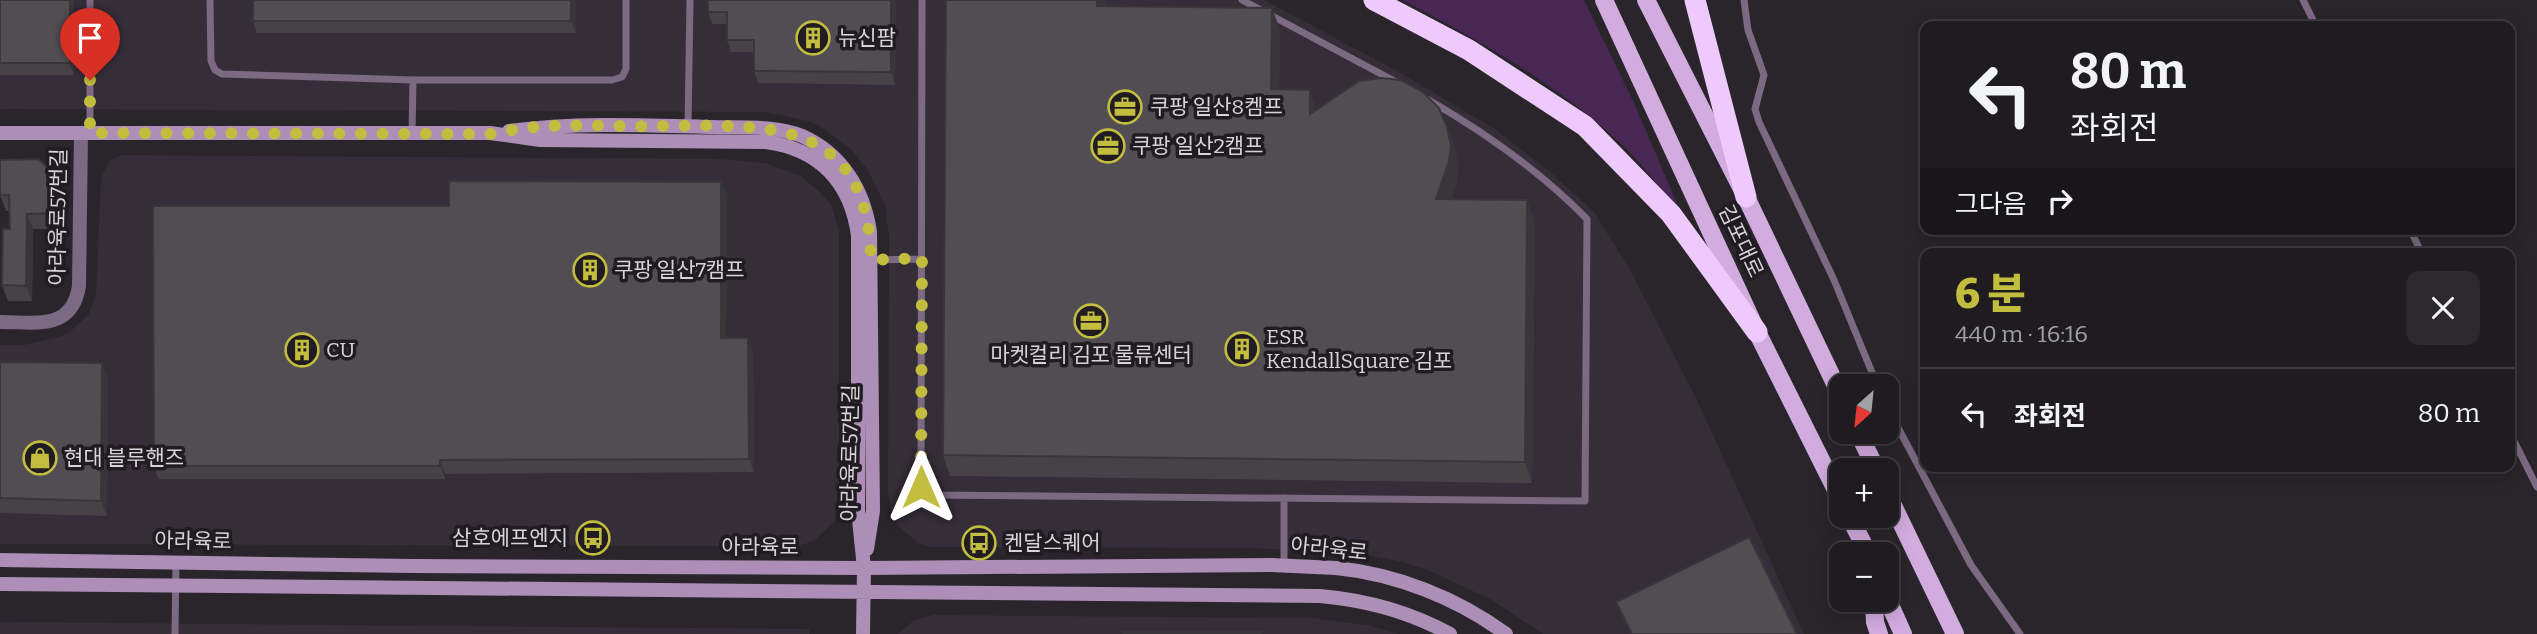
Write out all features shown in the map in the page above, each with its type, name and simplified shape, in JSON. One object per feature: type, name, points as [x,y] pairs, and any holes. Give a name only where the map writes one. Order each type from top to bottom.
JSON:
[{"type":"highway","points":[[1374,0],[1469,50],[1585,126],[1671,215],[1757,332]]},
{"type":"highway","points":[[1695,0],[1746,197]]},
{"type":"main road","name":"김포대로","points":[[1604,0],[1757,332],[1829,476]]},
{"type":"main road","name":"김포대로","points":[[1646,0],[1746,197],[1830,374]]},
{"type":"main road","points":[[1899,518],[1956,630]]},
{"type":"main road","points":[[1875,612],[1879,634]]},
{"type":"main road","points":[[1893,612],[1903,634]]},
{"type":"street","name":"아라육로57번길","points":[[490,134],[540,127],[688,126],[785,131],[827,151],[842,166],[862,196],[867,213],[871,260],[873,511],[864,568]]},
{"type":"street","name":"아라육로57번길","points":[[0,133],[412,133],[490,134],[540,139],[766,142],[785,145],[812,157],[838,181],[853,210],[858,236],[858,510],[864,568]]},
{"type":"street","name":"아라육로57번길","points":[[0,322],[51,321],[68,313],[74,306],[79,286],[85,133]]},
{"type":"street","name":"아라육로","points":[[0,561],[864,568],[1284,566],[1338,569],[1390,578],[1471,611],[1506,634]]},
{"type":"street","points":[[863,634],[864,568]]},
{"type":"street","name":"아라육로","points":[[0,584],[1320,596],[1361,601],[1398,611],[1450,634]]},
{"type":"lane","points":[[85,133],[90,0]]},
{"type":"lane","points":[[210,0],[211,61],[215,70],[222,74],[413,80],[612,80],[622,77],[626,69],[626,0]]},
{"type":"lane","points":[[688,126],[690,0]]},
{"type":"lane","points":[[922,0],[921,487],[925,494],[1584,501],[1587,219],[1539,174],[1507,149],[1419,94]]},
{"type":"lane","points":[[1242,0],[1408,88]]},
{"type":"lane","points":[[1744,0],[1748,30],[1764,75],[1755,109],[1759,122],[1835,280],[1873,374]]},
{"type":"lane","points":[[2303,0],[2314,21]]},
{"type":"lane","points":[[412,133],[413,80]]},
{"type":"lane","points":[[871,260],[922,258]]},
{"type":"lane","points":[[1899,430],[1920,470]]},
{"type":"lane","points":[[2515,443],[2537,487]]},
{"type":"lane","points":[[1921,472],[1970,565],[2020,634]]},
{"type":"lane","points":[[1284,498],[1284,566]]},
{"type":"lane","points":[[175,634],[176,562]]},
{"type":"shaded area","points":[[0,0],[1264,0],[1399,72],[1495,129],[1555,176],[1594,212],[1629,268],[1696,398],[1804,634],[1543,634],[1492,600],[1428,570],[1350,552],[1246,548],[930,547],[917,542],[899,527],[893,517],[888,492],[889,237],[885,205],[867,169],[850,148],[818,125],[766,112],[0,109]]},
{"type":"shaded area","points":[[1403,0],[1584,0],[1635,105],[1681,213],[1640,164],[1590,116],[1539,79],[1486,46]]},
{"type":"shaded area","points":[[122,155],[721,159],[765,163],[799,175],[831,204],[839,231],[839,494],[834,522],[816,539],[789,546],[0,544],[0,345],[24,345],[59,337],[71,331],[89,314],[96,293],[101,178],[109,161]]},
{"type":"shaded area","points":[[933,615],[1312,618],[1367,625],[1399,634],[898,634],[913,621]]},
{"type":"shaded area","points":[[0,622],[809,629],[809,634],[0,634]]},
{"type":"building","points":[[0,0],[70,0],[70,63],[0,63]]},
{"type":"building","points":[[253,0],[571,0],[571,21],[253,21]]},
{"type":"building","name":"뉴신팜","points":[[708,0],[891,0],[891,72],[754,71],[754,40],[727,40],[727,12],[708,12]]},
{"type":"building","name":"ESR KendallSquare 김포","points":[[946,0],[1097,0],[1097,6],[1272,8],[1271,89],[1310,90],[1310,114],[1359,81],[1381,78],[1401,80],[1423,92],[1439,108],[1451,146],[1449,161],[1436,199],[1527,200],[1525,462],[943,455]]},
{"type":"building","points":[[38,159],[52,171],[54,213],[27,214],[26,286],[2,285],[3,229],[10,229],[9,195],[0,195],[0,160]]},
{"type":"building","points":[[449,181],[721,182],[721,338],[748,338],[749,459],[440,460],[440,466],[154,466],[153,206],[449,206]]},
{"type":"building","points":[[0,362],[102,363],[101,501],[0,498]]},
{"type":"building","points":[[1749,537],[1797,634],[1632,634],[1616,602]]},
{"type":"building","points":[[1261,632],[1261,634],[1123,634]]},
{"type":"place","name":"뉴신팜","points":[[813,38]]},
{"type":"place","name":"쿠팡 일산8켐프","points":[[1125,107]]},
{"type":"place","name":"쿠팡 일산2캠프","points":[[1108,146]]},
{"type":"place","name":"쿠팡 일산7캠프","points":[[590,270]]},
{"type":"place","name":"마켓컬리 김포 물류센터","points":[[1091,321]]},
{"type":"place","name":"ESR KendallSquare 김포","points":[[1242,349]]},
{"type":"place","name":"CU","points":[[302,350]]},
{"type":"place","name":"현대 블루핸즈","points":[[40,458]]},
{"type":"place","name":"삼호에프엔지","points":[[593,538]]},
{"type":"place","name":"켄달스퀘어","points":[[979,543]]},
{"type":"route","points":[[90,80],[90,133],[490,134],[540,127],[688,126],[785,131],[813,142],[842,166],[862,196],[870,232],[871,260],[922,258],[921,487]]}]
